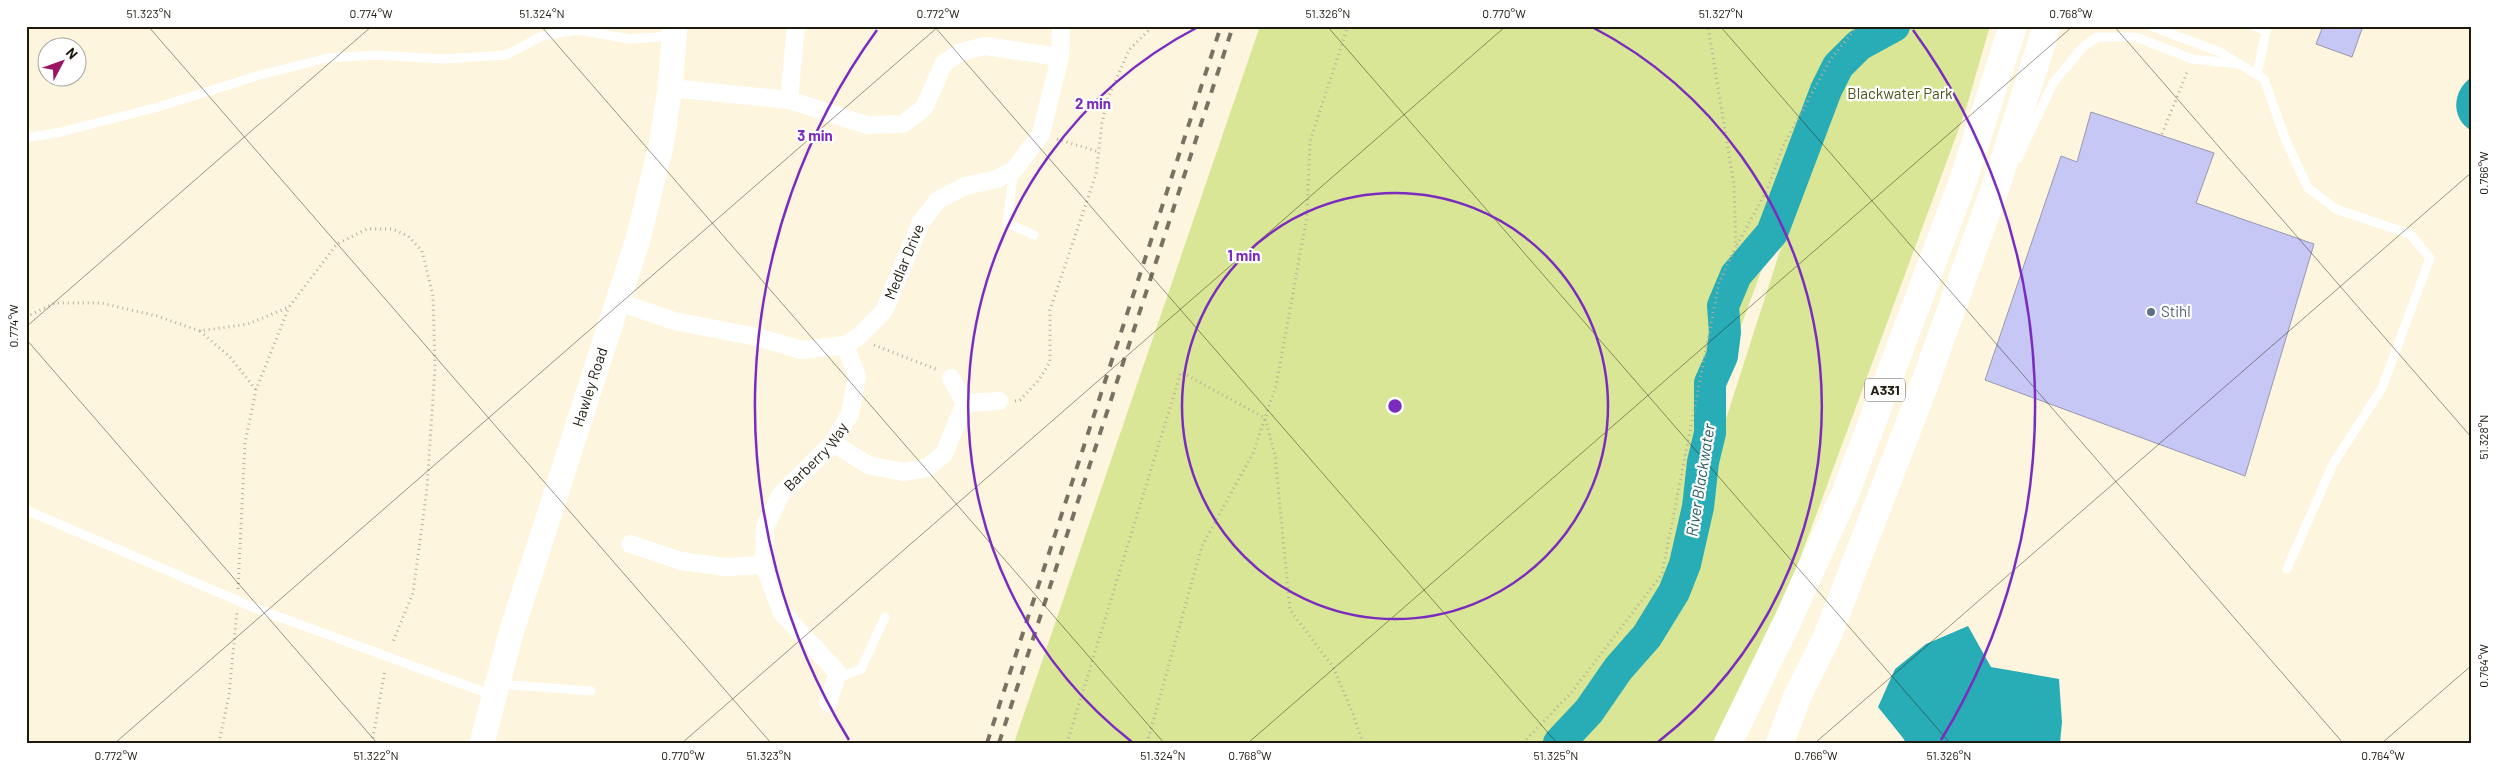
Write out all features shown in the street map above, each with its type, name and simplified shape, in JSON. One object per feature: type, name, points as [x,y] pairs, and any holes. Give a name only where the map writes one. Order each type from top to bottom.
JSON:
[{"type":"main road","name":"A331","points":[[1728,743],[1788,620],[1845,494],[1960,190],[2013,26]]},
{"type":"main road","name":"A331","points":[[1780,743],[1797,697],[1827,637],[1964,278],[2047,26]]},
{"type":"main road","name":"Hawley Road","points":[[482,743],[494,690],[619,302],[648,199],[661,146],[670,88],[675,31]]},
{"type":"street","points":[[790,100],[796,26]]},
{"type":"street","name":"Medlar Drive","points":[[851,341],[884,311],[921,222],[938,200],[965,186],[997,179],[1014,170],[1041,134],[1060,57],[1061,26]]},
{"type":"street","points":[[670,88],[790,100],[867,125],[903,124],[924,108],[944,63],[961,52],[985,46],[1060,57]]},
{"type":"street","points":[[619,302],[674,321],[757,337],[801,350],[851,341]]},
{"type":"street","name":"Barberry Way","points":[[838,673],[782,613],[764,565],[765,527],[781,494],[833,443],[850,414],[857,376],[851,341]]},
{"type":"street","points":[[951,378],[965,403]]},
{"type":"street","points":[[965,403],[999,401]]},
{"type":"street","points":[[833,443],[868,465],[903,472],[927,468],[944,454],[965,403]]},
{"type":"street","points":[[630,544],[681,560],[726,567],[764,565]]},
{"type":"street","points":[[828,703],[838,673]]},
{"type":"lane","points":[[2151,26],[2169,35],[2222,53],[2264,79],[2286,140],[2308,188],[2336,209],[2410,234],[2430,258],[2382,388],[2333,464],[2287,569]]},
{"type":"lane","points":[[2254,26],[2266,28],[2257,75]]},
{"type":"lane","points":[[26,138],[61,132],[150,109],[260,75],[327,58],[376,55],[444,58],[506,55],[542,36],[578,30],[630,38],[675,31]]},
{"type":"lane","points":[[1964,278],[2053,83],[2083,47],[2097,37],[2136,37],[2192,59],[2238,64]]},
{"type":"lane","points":[[1014,170],[1007,223],[1034,235]]},
{"type":"lane","points":[[26,510],[238,601],[388,656],[494,690],[591,691]]},
{"type":"lane","points":[[838,673],[844,676],[861,670],[885,616]]},
{"type":"path","points":[[999,401],[1005,405],[1020,400],[1038,381],[1050,362],[1050,310],[1096,174],[1102,123],[1108,98],[1129,50],[1153,26]]},
{"type":"path","points":[[1147,743],[1202,546],[1253,453],[1276,386],[1307,216],[1310,141],[1348,26]]},
{"type":"path","points":[[1708,26],[1734,186],[1736,246]]},
{"type":"path","points":[[1523,743],[1571,693],[1662,574],[1719,284],[1736,246],[1767,190],[1783,146],[1829,62],[1858,26]]},
{"type":"path","points":[[2162,134],[2192,59]]},
{"type":"path","points":[[1041,134],[1099,152]]},
{"type":"path","points":[[219,743],[229,695],[238,601],[245,443],[256,390],[289,307],[337,244],[367,229],[393,229],[408,236],[422,250],[433,296],[435,368],[427,488],[413,593],[388,656],[372,743]]},
{"type":"path","points":[[26,317],[55,303],[101,303],[156,316],[200,331],[230,357],[256,390]]},
{"type":"path","points":[[200,331],[248,324],[289,307]]},
{"type":"path","points":[[851,341],[930,366],[951,378]]},
{"type":"path","points":[[1067,743],[1181,372],[1265,418],[1275,455],[1290,610],[1332,667],[1353,714],[1362,743]]},
{"type":"green space","name":"Blackwater Park","points":[[1260,26],[1990,26],[1965,112],[1792,580],[1715,743],[1014,743]],"holes":[[[1842,58],[1717,447],[1704,426],[1831,82]]]},
{"type":"water","points":[[2472,77],[2472,131],[2460,119],[2456,104],[2460,89]]},
{"type":"water","points":[[1968,626],[1991,667],[2059,679],[2062,722],[2060,743],[1906,743],[1878,707],[1895,669],[1926,644]]},
{"type":"building","points":[[2323,26],[2363,26],[2352,57],[2316,44]]},
{"type":"building","name":"Stihl","points":[[2091,112],[2214,153],[2196,203],[2314,244],[2245,476],[1985,380],[2061,156],[2077,162]]},
{"type":"waterway","name":"River Blackwater","points":[[1559,743],[1589,711],[1618,669],[1647,636],[1674,592],[1685,564],[1698,507],[1703,462],[1710,433],[1710,383],[1722,356],[1725,332],[1723,306],[1736,275],[1772,233],[1826,90],[1838,66],[1859,45],[1894,26]]},
{"type":"railway","points":[[987,743],[1221,26]]},
{"type":"railway","points":[[999,743],[1233,26]]},
{"type":"place","name":"Stihl","points":[[2151,312]]}]
